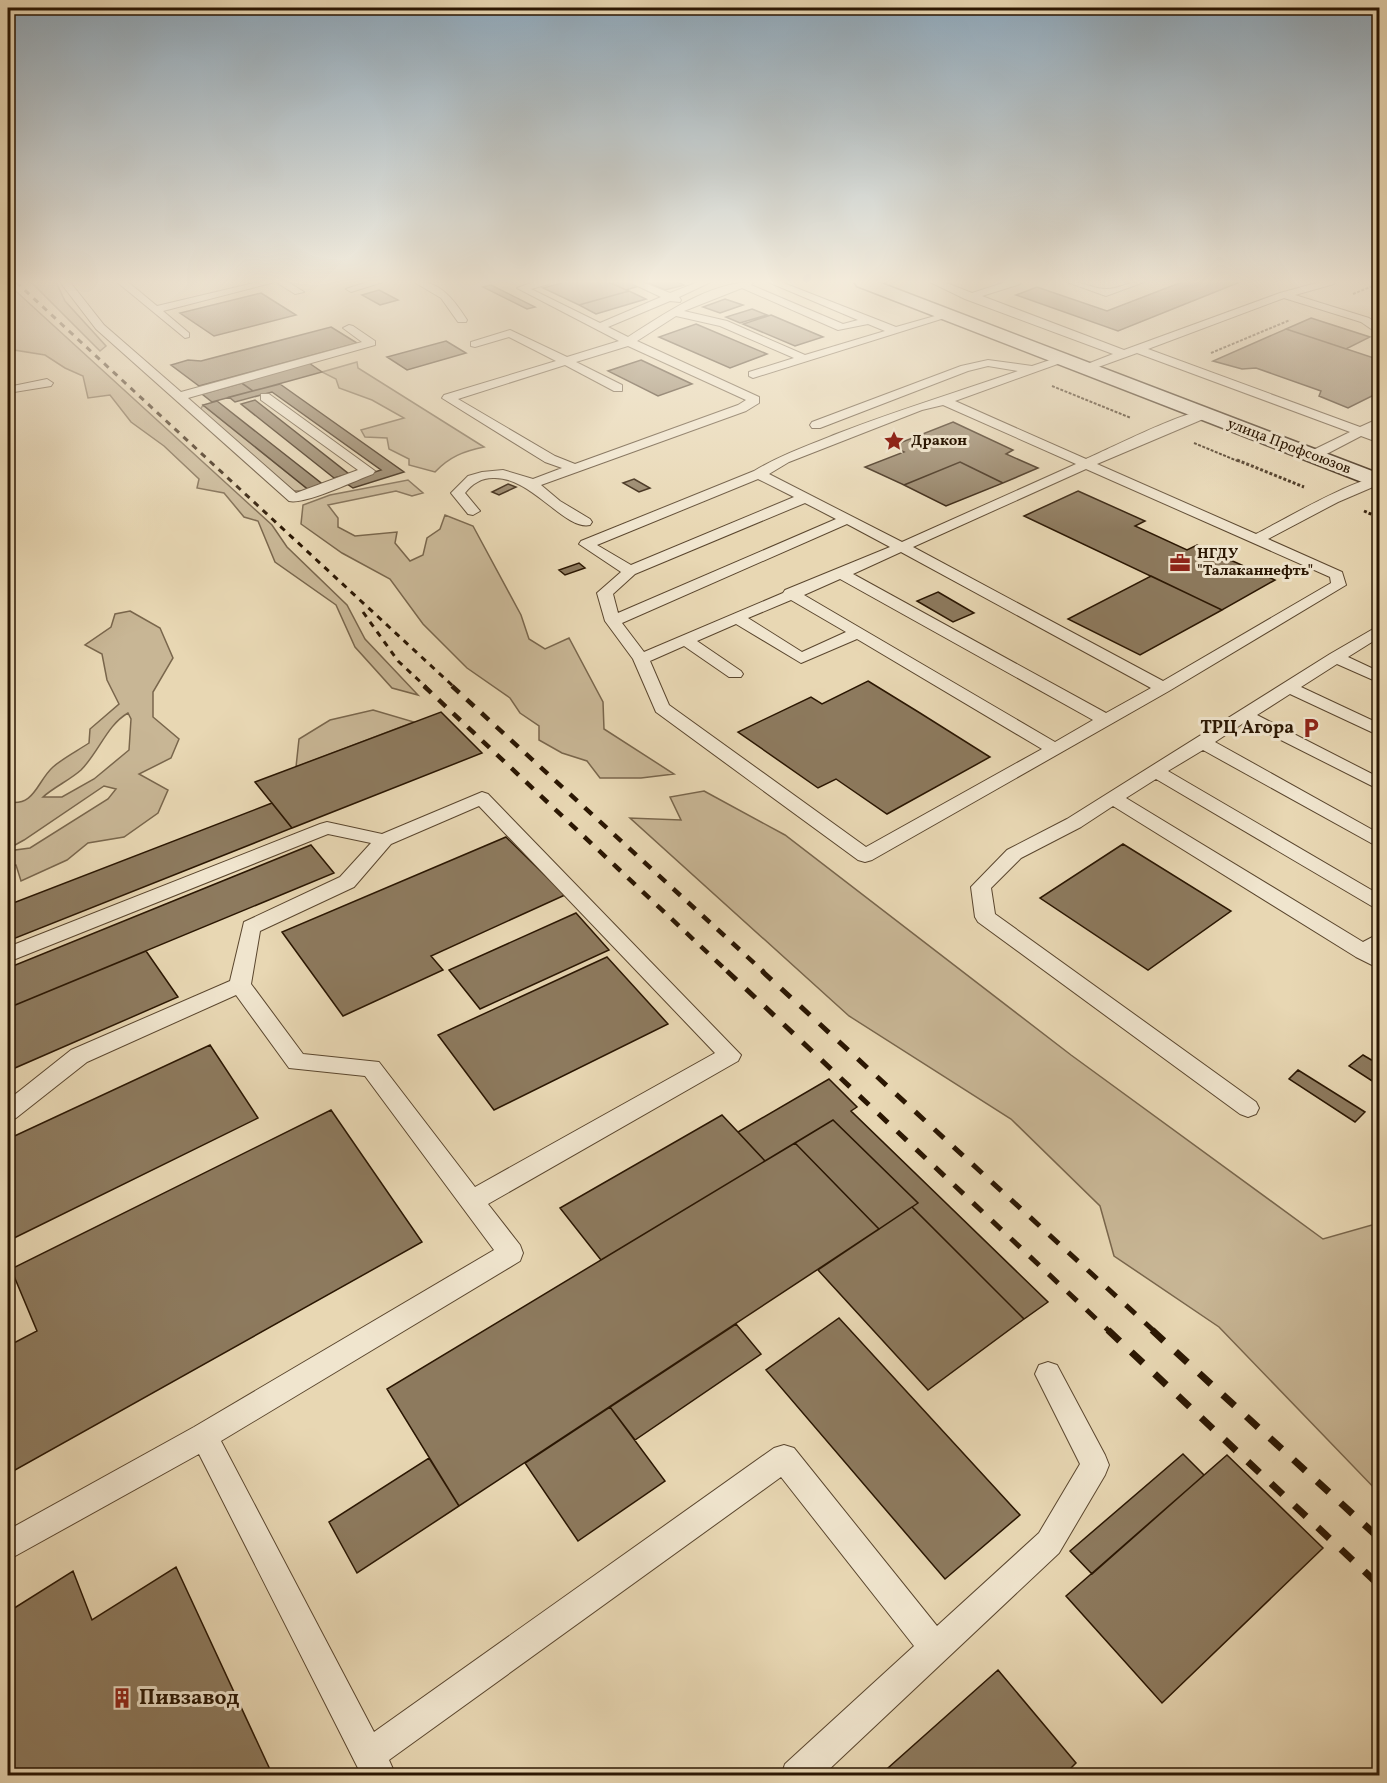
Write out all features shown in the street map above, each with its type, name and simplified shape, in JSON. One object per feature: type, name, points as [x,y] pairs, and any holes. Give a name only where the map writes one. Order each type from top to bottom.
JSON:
[{"type":"main road","name":"улица Профсоюзов","points":[[1077,365],[1378,481]]},
{"type":"lane","points":[[142,365],[294,498],[327,488],[368,471],[265,397]]},
{"type":"lane","points":[[177,397],[291,365]]},
{"type":"lane","points":[[553,365],[448,398],[550,459],[573,468]]},
{"type":"lane","points":[[574,365],[618,388]]},
{"type":"lane","points":[[532,484],[742,408],[755,400],[679,365]]},
{"type":"lane","points":[[753,374],[784,365]]},
{"type":"lane","points":[[816,425],[965,368],[978,365]]},
{"type":"lane","points":[[1002,365],[1033,370]]},
{"type":"lane","points":[[630,571],[586,544],[759,474],[784,459],[918,407],[944,402],[1046,365]]},
{"type":"lane","points":[[1086,369],[1095,365]]},
{"type":"lane","points":[[1180,365],[1380,439]]},
{"type":"lane","points":[[8,390],[47,383]]},
{"type":"lane","points":[[804,498],[630,571],[605,593],[613,621],[641,659],[662,708],[865,856],[1163,688],[1339,585],[1337,575],[944,402]]},
{"type":"lane","points":[[641,659],[1204,414]]},
{"type":"lane","points":[[1312,456],[1380,422]]},
{"type":"lane","points":[[472,511],[458,493],[463,484],[479,476],[496,472],[532,484],[546,498],[585,522]]},
{"type":"lane","points":[[759,474],[902,547],[1163,688]]},
{"type":"lane","points":[[1257,539],[1333,499],[1378,481]]},
{"type":"lane","points":[[613,621],[847,519]]},
{"type":"lane","points":[[839,572],[1106,720]]},
{"type":"lane","points":[[790,593],[1055,749]]},
{"type":"lane","points":[[737,618],[801,658],[857,633]]},
{"type":"lane","points":[[1248,1108],[985,917],[981,887],[1014,854],[1074,823],[1378,632]]},
{"type":"lane","points":[[685,640],[735,674]]},
{"type":"lane","points":[[1336,657],[1380,678]]},
{"type":"lane","points":[[1289,687],[1380,731]]},
{"type":"lane","points":[[1244,715],[1380,785]]},
{"type":"lane","points":[[1202,742],[1379,840]]},
{"type":"lane","points":[[1155,771],[1380,904]]},
{"type":"lane","points":[[8,1546],[204,1436],[511,1253],[371,1068],[297,1062],[240,985],[251,927],[347,882],[384,840],[482,798],[730,1055],[472,1201]]},
{"type":"lane","points":[[1113,798],[1374,951]]},
{"type":"lane","points":[[8,955],[327,828],[384,840]]},
{"type":"lane","points":[[8,1112],[79,1056],[240,985]]},
{"type":"lane","points":[[797,1776],[1049,1543],[1095,1465],[1048,1374]]},
{"type":"lane","points":[[204,1436],[375,1765],[784,1458],[935,1648]]},
{"type":"shaded area","points":[[61,365],[97,365],[272,525],[287,547],[347,605],[365,639],[418,695],[392,688],[355,647],[336,605],[275,562],[258,521],[244,517],[224,493],[197,488],[199,479],[164,446],[131,422],[110,395],[88,398],[83,376]]},
{"type":"shaded area","points":[[346,365],[358,365],[358,368],[484,447],[457,455],[435,472],[409,465],[409,459],[389,449],[387,438],[365,437],[361,430],[404,418],[372,400],[339,388],[336,379],[322,372]]},
{"type":"shaded area","points":[[203,405],[310,491],[294,491],[255,463],[198,414]]},
{"type":"shaded area","points":[[408,480],[423,493],[412,496],[396,491],[328,505],[338,518],[338,527],[355,536],[397,532],[395,543],[410,561],[423,555],[427,538],[440,529],[445,515],[473,526],[521,615],[529,639],[545,649],[569,638],[603,702],[604,729],[674,774],[641,778],[600,778],[587,761],[562,753],[539,740],[539,726],[520,713],[510,698],[467,668],[423,624],[390,579],[342,553],[301,524],[303,505],[330,495]]},
{"type":"shaded area","points":[[130,611],[160,628],[173,658],[153,692],[153,717],[179,739],[171,758],[139,774],[168,790],[158,813],[124,837],[88,843],[67,860],[21,881],[16,865],[8,866],[8,851],[30,848],[108,799],[116,789],[104,786],[8,849],[8,802],[17,803],[30,797],[53,767],[89,743],[90,729],[119,704],[107,680],[102,654],[85,645],[111,627],[115,614]],"holes":[[[128,713],[131,719],[129,750],[94,779],[62,797],[43,797],[81,770],[114,724]]]},
{"type":"shaded area","points":[[373,710],[414,722],[296,767],[299,739],[330,720]]},
{"type":"shaded area","points":[[704,791],[785,835],[1071,1055],[1323,1239],[1379,1223],[1379,1493],[1219,1327],[1114,1256],[1100,1206],[1011,1119],[849,1016],[630,818],[681,820],[670,797]]},
{"type":"building","points":[[171,365],[275,365],[199,386]]},
{"type":"building","points":[[301,365],[312,365],[322,372],[253,391],[240,382]]},
{"type":"building","points":[[400,365],[424,365],[407,370]]},
{"type":"building","points":[[625,365],[652,365],[692,384],[658,396],[608,371]]},
{"type":"building","points":[[1228,365],[1380,365],[1380,392],[1348,408],[1319,396],[1321,391],[1256,368],[1242,369]]},
{"type":"building","points":[[242,383],[253,391],[212,402],[202,394]]},
{"type":"building","points":[[280,384],[404,472],[353,488],[344,482],[381,470],[272,392],[235,402],[229,397]]},
{"type":"building","points":[[255,400],[349,474],[334,478],[241,404]]},
{"type":"building","points":[[217,401],[325,486],[310,491],[203,405]]},
{"type":"building","points":[[953,422],[1013,450],[1006,454],[1038,468],[1003,483],[960,462],[904,485],[865,467],[904,452],[892,446]]},
{"type":"building","points":[[960,462],[1003,483],[946,506],[904,485]]},
{"type":"building","points":[[634,479],[650,488],[639,492],[623,483]]},
{"type":"building","points":[[508,484],[516,487],[499,495],[492,492]]},
{"type":"building","name":"НГДУ \"Талаканнефть\"","points":[[1078,491],[1145,521],[1135,526],[1187,550],[1197,545],[1275,580],[1222,610],[1024,516]]},
{"type":"building","points":[[579,563],[585,568],[565,575],[559,570]]},
{"type":"building","points":[[1151,576],[1222,610],[1140,655],[1068,619]]},
{"type":"building","points":[[938,592],[974,613],[953,622],[917,601]]},
{"type":"building","points":[[868,681],[990,757],[887,814],[836,779],[818,788],[738,732],[811,697],[822,704]]},
{"type":"building","points":[[441,712],[482,753],[292,828],[255,782]]},
{"type":"building","points":[[272,803],[292,828],[8,941],[8,905]]},
{"type":"building","points":[[506,837],[565,895],[431,956],[443,970],[343,1016],[282,932]]},
{"type":"building","points":[[1123,844],[1231,911],[1148,970],[1040,898]]},
{"type":"building","points":[[311,845],[334,873],[8,1008],[8,968]]},
{"type":"building","points":[[576,913],[609,950],[480,1009],[449,970]]},
{"type":"building","points":[[146,951],[178,997],[8,1071],[8,1008]]},
{"type":"building","points":[[607,957],[668,1024],[494,1110],[438,1035]]},
{"type":"building","points":[[210,1045],[258,1118],[8,1241],[8,1139]]},
{"type":"building","points":[[1363,1055],[1380,1065],[1380,1086],[1349,1066]]},
{"type":"building","points":[[1298,1070],[1365,1112],[1355,1122],[1289,1079]]},
{"type":"building","points":[[829,1079],[857,1107],[851,1111],[1048,1302],[1024,1319],[912,1207],[918,1203],[833,1120],[765,1161],[738,1132]]},
{"type":"building","points":[[331,1110],[422,1242],[8,1474],[8,1346],[37,1331],[11,1269]]},
{"type":"building","points":[[722,1115],[765,1161],[601,1260],[560,1208]]},
{"type":"building","points":[[833,1120],[918,1203],[879,1229],[795,1143]]},
{"type":"building","points":[[795,1143],[879,1229],[459,1506],[387,1389]]},
{"type":"building","points":[[912,1207],[1024,1319],[928,1390],[818,1270]]},
{"type":"building","points":[[839,1318],[1020,1515],[945,1579],[766,1370]]},
{"type":"building","points":[[736,1324],[761,1354],[635,1440],[610,1407]]},
{"type":"building","points":[[610,1407],[665,1481],[578,1541],[525,1463]]},
{"type":"building","points":[[1183,1454],[1204,1475],[1092,1574],[1070,1551]]},
{"type":"building","points":[[1227,1455],[1323,1548],[1162,1703],[1066,1596]]},
{"type":"building","points":[[429,1458],[459,1506],[357,1573],[329,1522]]},
{"type":"building","name":"Пивзавод","points":[[176,1567],[273,1776],[8,1776],[8,1612],[73,1571],[92,1620]]},
{"type":"building","points":[[998,1670],[1076,1763],[1063,1776],[879,1776]]},
{"type":"railway","points":[[106,365],[454,687]]},
{"type":"railway","points":[[363,612],[398,661],[426,687]]},
{"type":"railway","points":[[424,686],[728,972]]},
{"type":"railway","points":[[452,686],[764,972]]},
{"type":"railway","points":[[727,971],[1109,1331]]},
{"type":"railway","points":[[762,971],[1154,1331]]},
{"type":"railway","points":[[1108,1330],[1380,1586]]},
{"type":"railway","points":[[1152,1330],[1380,1539]]},
{"type":"place","name":"Дракон","points":[[894,441]]},
{"type":"place","name":"НГДУ \"Талаканнефть\"","points":[[1180,563]]},
{"type":"place","name":"ТРЦ Агора","points":[[1311,728]]},
{"type":"place","name":"Пивзавод","points":[[122,1698]]}]
